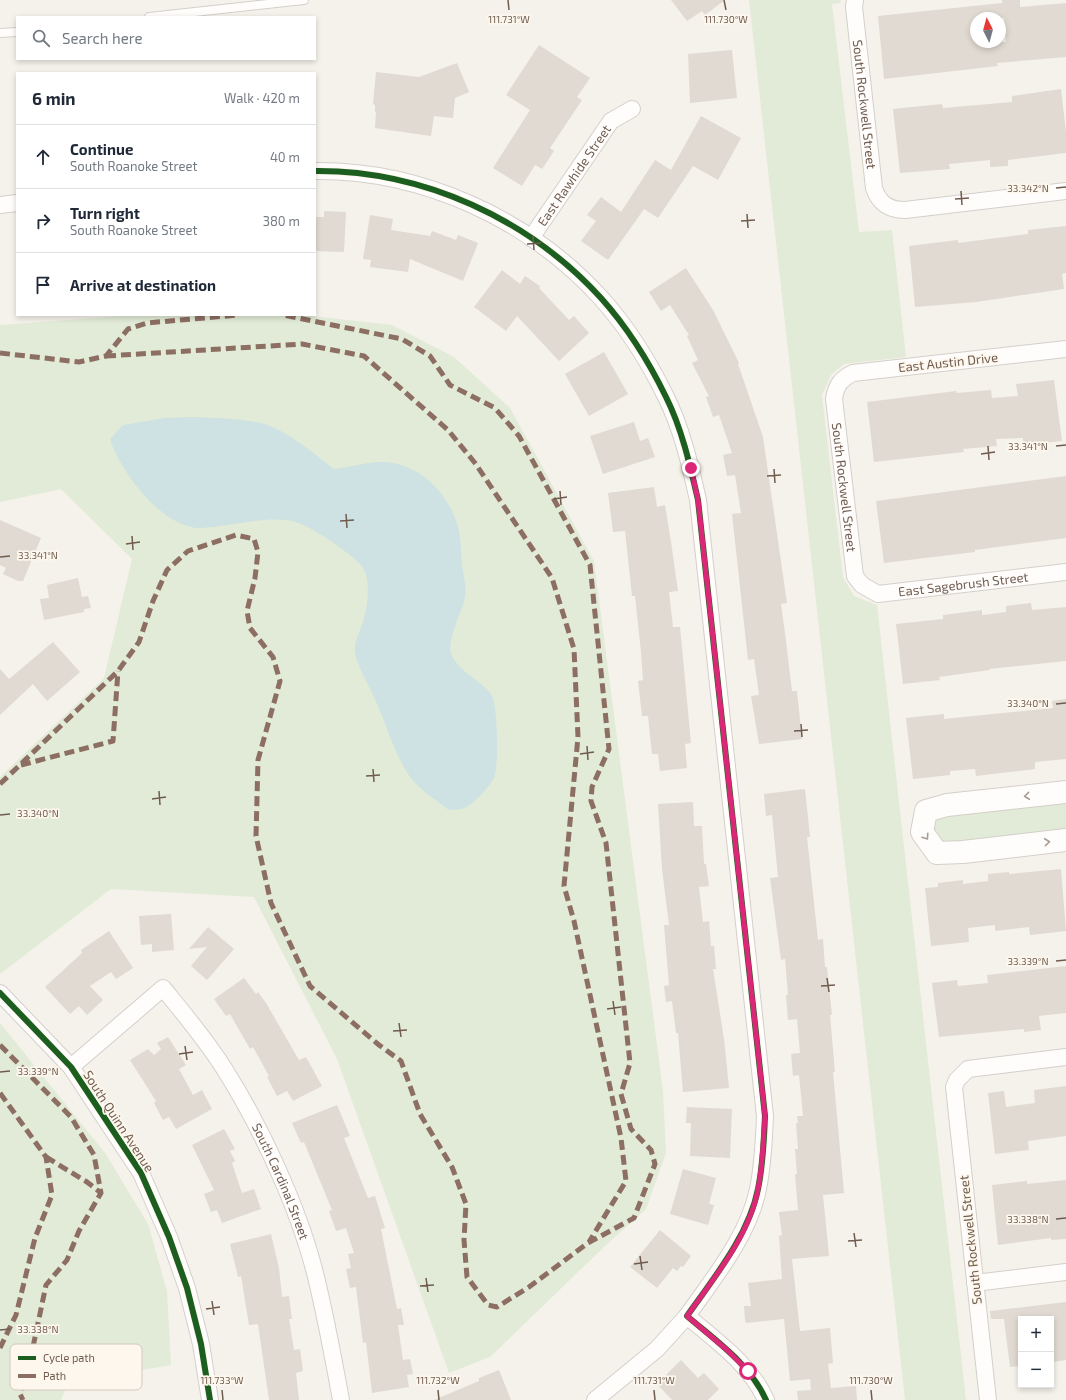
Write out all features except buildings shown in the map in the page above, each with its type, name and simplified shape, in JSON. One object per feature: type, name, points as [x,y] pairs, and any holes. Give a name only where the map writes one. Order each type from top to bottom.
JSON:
[{"type":"street","name":"South Rockwell Street","points":[[855,0],[854,7],[874,188],[876,196],[885,205],[896,210],[905,210],[1066,191]]},
{"type":"street","name":"East Rawhide Street","points":[[316,171],[346,171],[390,178],[439,191],[490,212],[531,238],[611,121],[632,109]]},
{"type":"street","points":[[0,205],[16,203]]},
{"type":"street","points":[[531,238],[581,278],[602,298],[620,321],[666,397],[679,428],[691,468],[698,500],[765,1116],[758,1190],[747,1222],[723,1266],[687,1316],[657,1349],[595,1400]]},
{"type":"street","name":"East Austin Drive","points":[[835,388],[844,378],[853,373],[1066,349]]},
{"type":"street","name":"South Rockwell Street","points":[[835,388],[834,399],[855,576],[862,585]]},
{"type":"street","name":"East Sagebrush Street","points":[[862,585],[878,594],[1066,572]]},
{"type":"street","points":[[1066,792],[947,805],[926,812],[922,832],[937,853],[1066,840]]},
{"type":"street","name":"South Cardinal Street","points":[[71,1067],[163,988],[202,1036],[226,1070],[268,1149],[299,1221],[314,1268],[341,1400]]},
{"type":"street","name":"South Quinn Avenue","points":[[0,993],[71,1067],[141,1173],[169,1237],[187,1288],[199,1337],[210,1400]]},
{"type":"street","name":"South Rockwell Street","points":[[988,1400],[954,1091],[957,1080],[968,1069],[1066,1057]]},
{"type":"street","points":[[975,1283],[1066,1272]]},
{"type":"street","points":[[687,1316],[727,1350],[748,1371],[766,1400]]},
{"type":"lane","points":[[158,16],[304,0]]},
{"type":"lane","points":[[0,33],[16,32]]},
{"type":"green space","points":[[749,0],[841,0],[840,3],[832,4],[859,232],[892,230],[906,357],[844,364],[831,375],[822,395],[843,577],[854,596],[877,605],[966,1400],[905,1400]]},
{"type":"green space","points":[[122,316],[313,316],[392,325],[454,357],[510,408],[594,561],[663,1091],[666,1153],[646,1209],[604,1247],[490,1357],[449,1373],[337,1059],[254,897],[111,889],[0,974],[0,777],[104,678],[132,559],[61,489],[0,502],[0,325]]},
{"type":"green space","points":[[1066,801],[1066,830],[950,843],[942,841],[936,835],[934,828],[938,818],[945,814]]},
{"type":"green space","points":[[0,1023],[105,1153],[148,1224],[167,1291],[171,1365],[142,1370],[142,1344],[10,1344],[10,1390],[65,1390],[61,1400],[0,1400]]},
{"type":"shaded area","points":[[191,417],[246,421],[273,427],[300,444],[334,469],[378,462],[393,463],[405,466],[427,479],[444,497],[456,519],[459,531],[466,589],[465,597],[451,641],[451,653],[458,665],[491,694],[496,722],[497,761],[494,778],[485,790],[468,806],[462,809],[449,810],[428,795],[414,782],[404,768],[390,738],[372,692],[358,664],[355,653],[355,644],[363,622],[368,597],[366,574],[359,563],[335,544],[315,531],[287,520],[276,519],[254,521],[200,528],[186,525],[171,519],[157,508],[144,496],[133,481],[115,452],[110,439],[123,425],[165,418]]},
{"type":"marked path","points":[[0,353],[79,362],[106,356],[128,329],[147,323],[227,316]]},
{"type":"marked path","points":[[0,784],[118,671],[139,642],[153,601],[167,570],[188,551],[236,535],[254,539],[258,552],[255,578],[247,611],[250,628],[273,657],[280,681],[258,760],[256,836],[271,903],[310,986],[379,1045],[401,1061],[420,1114],[452,1167],[466,1204],[464,1240],[467,1277],[488,1305],[497,1307],[529,1287],[588,1243],[634,1218],[655,1164],[651,1150],[631,1129],[621,1094],[630,1063],[606,843],[591,801],[592,787],[609,749],[590,565],[519,436],[495,408],[450,385],[430,356],[402,339],[288,316]]},
{"type":"marked path","points":[[106,356],[302,344],[364,356],[448,430],[475,463],[552,578],[574,649],[578,737],[564,886],[574,921],[621,1138],[626,1181],[589,1242]]},
{"type":"marked path","points":[[21,765],[113,741],[118,671]]},
{"type":"marked path","points":[[0,1045],[71,1117],[94,1155],[101,1193],[79,1231],[67,1260],[46,1285],[34,1344]]},
{"type":"marked path","points":[[0,1093],[46,1157],[52,1195],[35,1238],[16,1315],[0,1348]]},
{"type":"marked path","points":[[46,1157],[87,1182],[101,1193]]},
{"type":"marked path","points":[[21,1390],[20,1394],[23,1400]]},
{"type":"cycle path","points":[[316,171],[355,173],[395,179],[434,190],[472,204],[507,223],[541,245],[572,270],[611,309],[637,345],[666,397],[677,422],[689,460],[698,500],[765,1116],[764,1144],[758,1189],[747,1223],[719,1272],[687,1316],[721,1344],[742,1364],[751,1375],[766,1400]]},
{"type":"cycle path","points":[[0,993],[71,1067],[141,1173],[169,1237],[187,1288],[201,1344],[210,1400]]},
{"type":"route","points":[[691,468],[698,500],[765,1116],[758,1190],[747,1222],[723,1266],[687,1316],[727,1350],[748,1371]]}]
